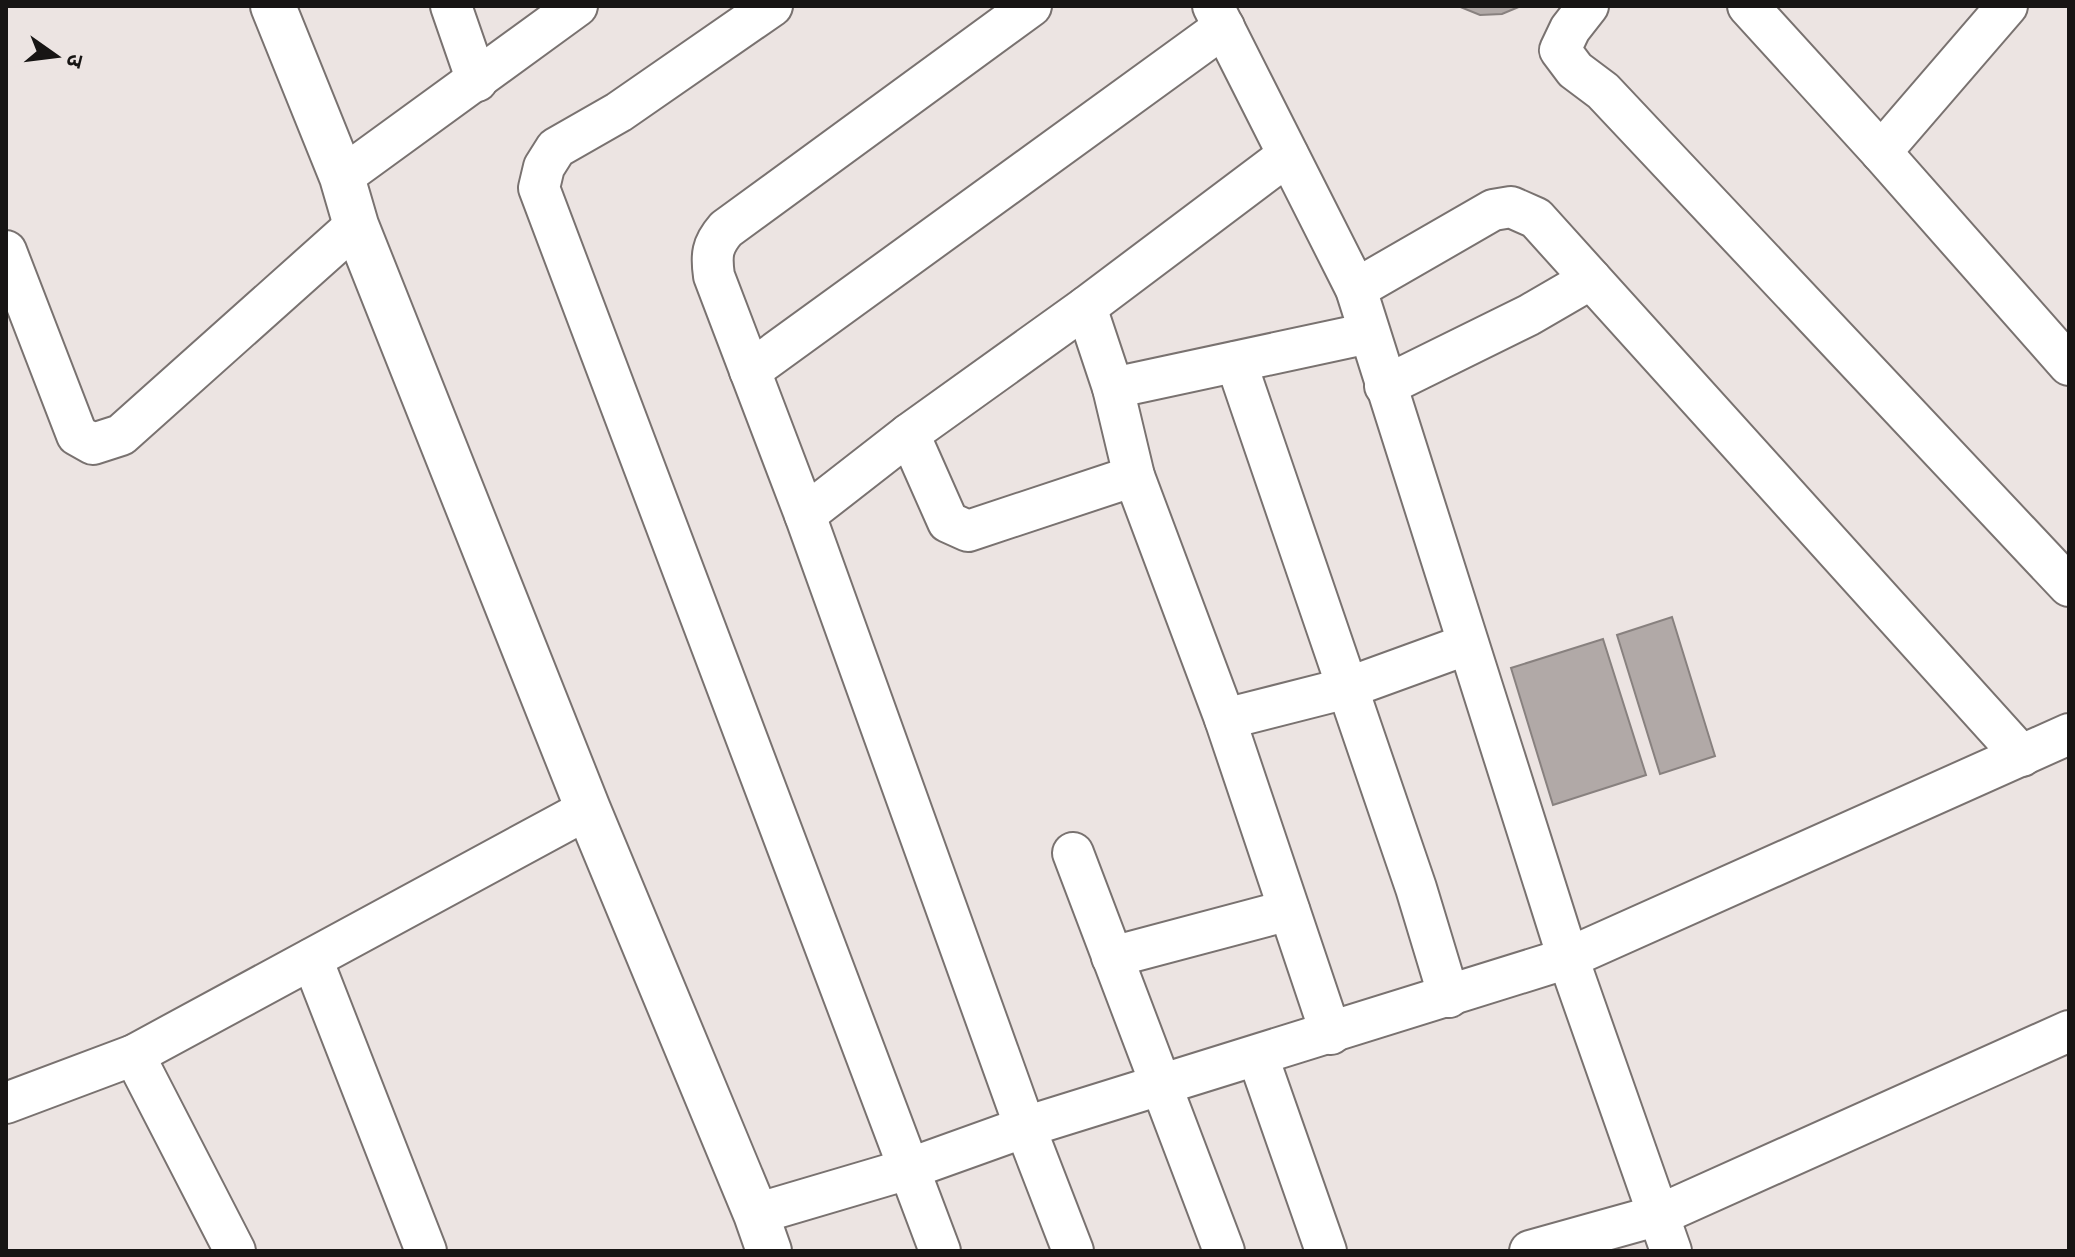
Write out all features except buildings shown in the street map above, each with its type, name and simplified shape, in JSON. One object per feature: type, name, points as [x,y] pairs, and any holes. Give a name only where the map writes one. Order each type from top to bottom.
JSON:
[{"type":"street","points":[[273,6],[342,177],[356,225],[588,809],[763,1233],[908,1169],[1025,1127],[1258,1057],[1568,958],[2069,734]]},
{"type":"street","points":[[451,6],[477,81]]},
{"type":"street","points":[[342,177],[577,6]]},
{"type":"street","points":[[772,6],[619,112],[556,148],[544,167],[539,188],[940,1251]]},
{"type":"street","points":[[1031,6],[726,229],[716,240],[711,255],[714,276],[805,515],[1025,1127],[1073,1251]]},
{"type":"street","points":[[1588,6],[1570,29],[1560,50],[1575,70],[1603,91],[2069,586]]},
{"type":"street","points":[[1748,6],[2069,365]]},
{"type":"street","points":[[1881,152],[2007,6]]},
{"type":"street","points":[[750,371],[1219,17],[1356,289],[1568,958],[1665,1233]]},
{"type":"street","points":[[805,515],[909,434],[1086,307],[1288,155]]},
{"type":"street","points":[[1356,289],[1493,210],[1511,207],[1536,218],[2022,756]]},
{"type":"street","points":[[6,251],[77,435],[93,444],[121,435],[356,225]]},
{"type":"street","points":[[1385,386],[1529,315],[1591,279]]},
{"type":"street","points":[[1086,307],[1113,388],[1134,476],[1225,719],[1331,1034]]},
{"type":"street","points":[[1113,388],[1369,333]]},
{"type":"street","points":[[1236,362],[1416,888],[1449,997]]},
{"type":"street","points":[[909,434],[948,522],[968,531],[1134,476]]},
{"type":"street","points":[[1225,719],[1347,688],[1468,644]]},
{"type":"street","points":[[6,1103],[134,1055],[588,809]]},
{"type":"street","points":[[1073,853],[1224,1251]]},
{"type":"street","points":[[1112,957],[1289,910]]},
{"type":"street","points":[[312,959],[426,1251]]},
{"type":"street","points":[[1530,1251],[1665,1233],[2069,1031]]},
{"type":"street","points":[[134,1055],[235,1251]]},
{"type":"street","points":[[1258,1057],[1326,1251]]}]
